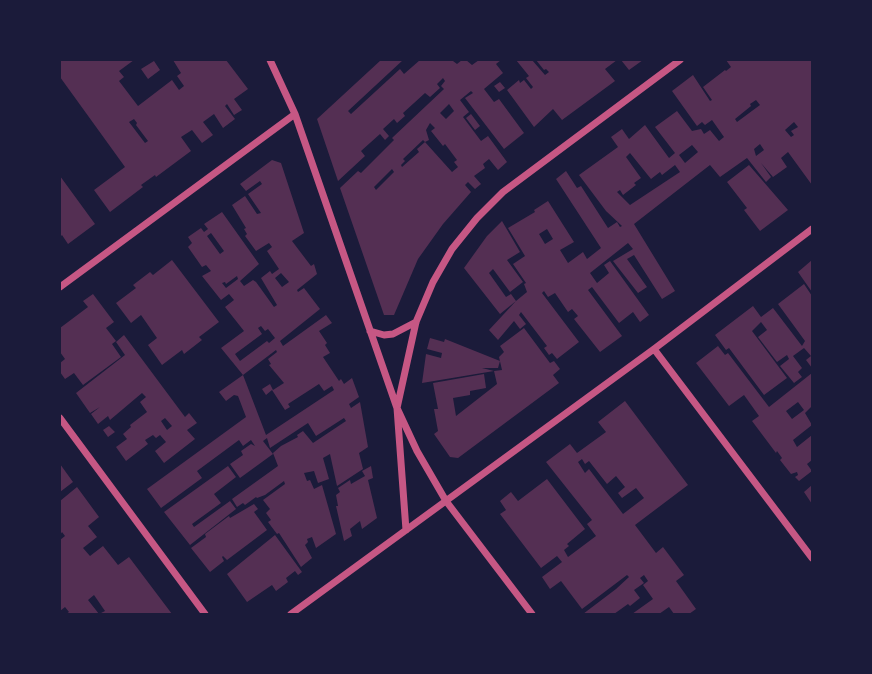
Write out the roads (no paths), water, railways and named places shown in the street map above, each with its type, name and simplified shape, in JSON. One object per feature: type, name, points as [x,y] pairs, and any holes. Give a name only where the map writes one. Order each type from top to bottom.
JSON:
[{"type":"street","points":[[270,60],[295,114],[397,408],[417,451],[446,501],[532,614]]},
{"type":"street","points":[[406,530],[397,408],[416,321],[433,282],[452,249],[503,192],[680,60]]},
{"type":"street","points":[[60,287],[295,114]]},
{"type":"street","points":[[291,614],[654,349],[813,229]]},
{"type":"street","points":[[370,331],[384,335],[393,334],[416,321]]},
{"type":"street","points":[[654,349],[813,558]]},
{"type":"street","points":[[60,418],[205,614]]}]
